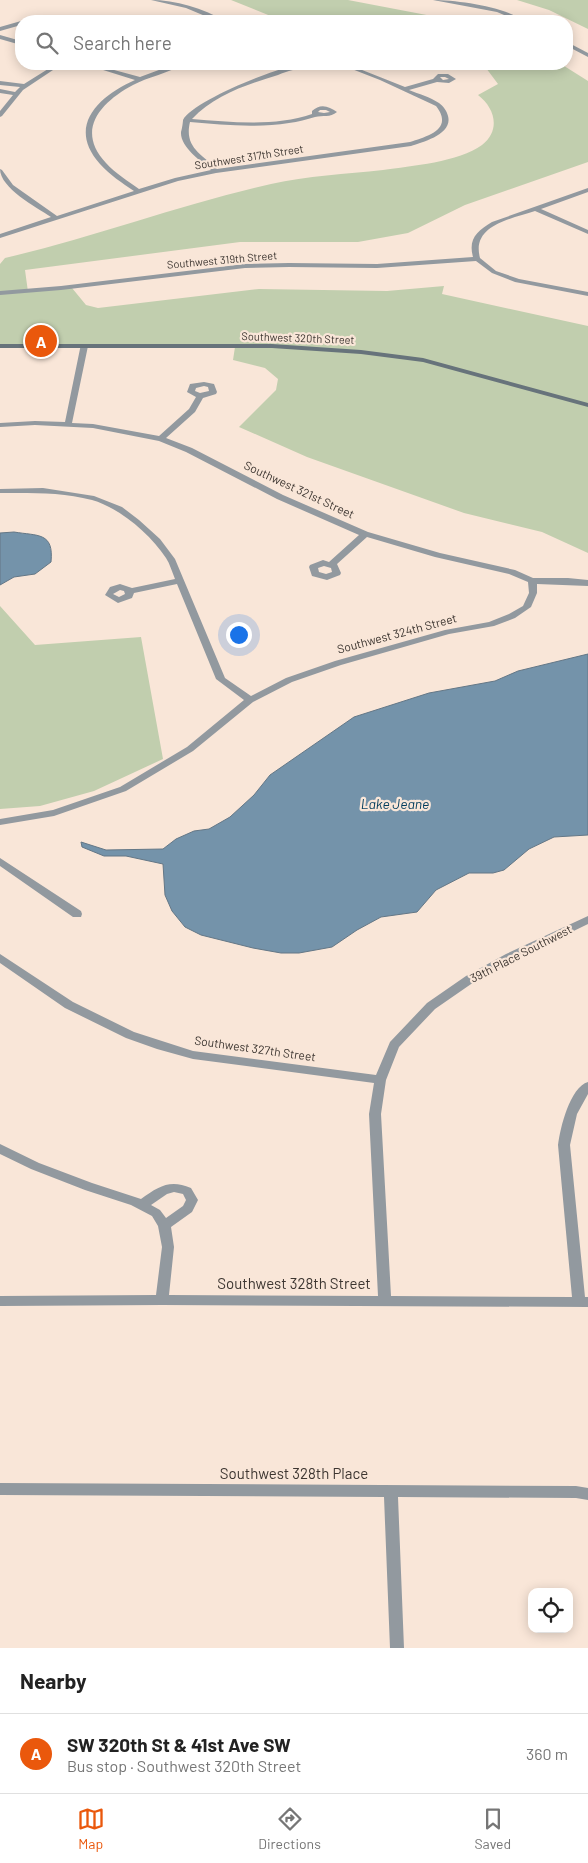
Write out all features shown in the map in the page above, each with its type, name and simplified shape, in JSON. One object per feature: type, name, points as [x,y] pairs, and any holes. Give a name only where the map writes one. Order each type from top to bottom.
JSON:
[{"type":"main road","name":"Southwest 320th Street","points":[[0,346],[272,346],[361,352],[424,360],[588,405]]},
{"type":"street","points":[[154,0],[188,7],[207,15]]},
{"type":"street","points":[[436,0],[506,15]]},
{"type":"street","points":[[0,29],[15,25]]},
{"type":"street","points":[[0,37],[15,41]]},
{"type":"street","points":[[573,47],[588,55]]},
{"type":"street","points":[[0,115],[24,86],[49,70]]},
{"type":"street","points":[[109,70],[139,78]]},
{"type":"street","points":[[138,191],[110,171],[95,154],[91,146],[88,127],[90,119],[97,108],[109,97],[139,78],[162,70]]},
{"type":"street","points":[[216,170],[189,145],[184,134],[186,120],[193,111],[216,97],[288,70]]},
{"type":"street","points":[[357,70],[405,89],[437,80]]},
{"type":"street","points":[[0,83],[24,86]]},
{"type":"street","name":"Southwest 317th Street","points":[[0,236],[177,179],[216,170],[411,144],[437,134],[445,125],[446,117],[444,111],[438,105],[405,89]]},
{"type":"street","points":[[0,91],[16,94]]},
{"type":"street","points":[[186,120],[227,123],[273,123],[317,114]]},
{"type":"street","points":[[0,171],[11,186],[56,218]]},
{"type":"street","points":[[0,188],[11,186]]},
{"type":"street","points":[[588,190],[537,209],[494,222],[476,238],[473,248],[476,259],[494,272],[517,281],[588,294]]},
{"type":"street","points":[[537,209],[588,232]]},
{"type":"street","name":"Southwest 319th Street","points":[[0,293],[72,288],[164,274],[247,266],[373,266],[476,259]]},
{"type":"street","points":[[68,424],[84,346]]},
{"type":"street","points":[[160,439],[192,410],[200,396]]},
{"type":"street","name":"Southwest 321st Street","points":[[0,425],[68,424],[115,430],[160,439],[190,450],[280,497],[365,534],[438,555],[512,572],[532,581],[588,583]]},
{"type":"street","points":[[0,491],[43,490],[70,493],[94,498],[119,509],[157,541],[171,559],[221,679],[250,700]]},
{"type":"street","points":[[332,564],[365,534]]},
{"type":"street","points":[[130,591],[179,581]]},
{"type":"street","name":"Southwest 324th Street","points":[[0,822],[54,813],[123,789],[190,749],[250,700],[289,680],[338,663],[448,632],[491,624],[512,616],[527,607],[532,593],[532,581]]},
{"type":"street","points":[[0,861],[77,914]]},
{"type":"street","name":"39th Place Southwest","points":[[385,1300],[375,1114],[380,1080],[394,1045],[431,1006],[470,979],[510,957],[588,920]]},
{"type":"street","name":"Southwest 327th Street","points":[[0,958],[69,1005],[130,1034],[194,1056],[380,1080]]},
{"type":"street","points":[[583,1302],[564,1145],[568,1120],[574,1105],[588,1086]]},
{"type":"street","points":[[0,1149],[35,1166],[89,1187],[135,1201],[156,1213],[164,1225],[168,1247],[162,1300]]},
{"type":"street","points":[[142,1205],[169,1188],[176,1187],[186,1191],[192,1200],[188,1209],[164,1225]]},
{"type":"street","name":"Southwest 328th Street","points":[[0,1301],[385,1300],[583,1302]]},
{"type":"street","name":"Southwest 328th Place","points":[[0,1489],[391,1490],[576,1492],[588,1494]]},
{"type":"street","points":[[391,1490],[397,1648]]},
{"type":"green space","points":[[231,0],[348,0],[427,15],[268,15]]},
{"type":"green space","points":[[517,0],[588,0],[588,29],[573,22],[573,15],[559,15]]},
{"type":"green space","points":[[488,70],[571,70],[588,81],[588,162],[465,205],[408,233],[358,242],[240,242],[25,270],[28,292],[72,288],[86,305],[98,308],[259,289],[387,291],[444,286],[442,294],[588,326],[588,553],[542,532],[464,513],[307,457],[239,427],[276,390],[278,379],[265,368],[233,360],[235,347],[0,346],[0,264],[5,258],[39,250],[204,201],[271,184],[313,177],[421,165],[461,156],[482,145],[492,133],[494,119],[492,113],[484,100],[478,95],[498,84]]},
{"type":"green space","points":[[0,606],[35,645],[141,637],[163,759],[94,791],[40,806],[0,809]]},
{"type":"water","points":[[14,532],[37,535],[47,540],[50,545],[51,562],[35,574],[14,577],[0,585],[0,533]]},
{"type":"water","name":"Lake Jeane","points":[[588,654],[588,835],[554,837],[529,849],[504,870],[493,873],[469,873],[436,890],[417,912],[381,917],[332,947],[299,953],[281,953],[201,935],[185,927],[172,911],[165,895],[163,864],[126,856],[104,856],[82,847],[81,842],[106,850],[163,849],[176,839],[194,831],[209,829],[230,817],[254,795],[270,775],[354,717],[429,693],[495,681],[518,671]]},
{"type":"place","name":"SW 320th St & 41st Ave SW","points":[[41,341]]}]
